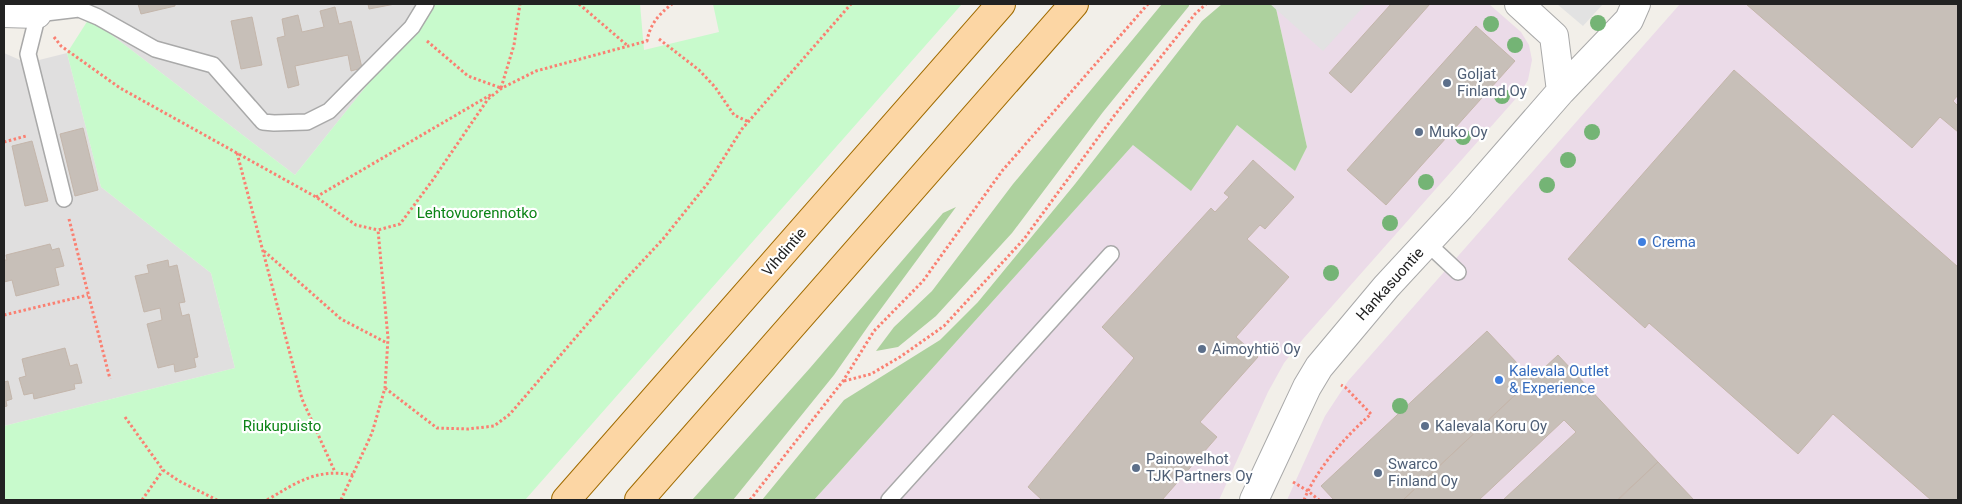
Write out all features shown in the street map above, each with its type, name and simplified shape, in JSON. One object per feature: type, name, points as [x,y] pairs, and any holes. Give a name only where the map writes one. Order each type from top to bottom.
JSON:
[{"type":"main road","name":"Vihdintie","points":[[566,500],[1001,4]]},
{"type":"main road","points":[[640,500],[1074,4]]},
{"type":"street","points":[[1519,4],[1554,36],[1561,91]]},
{"type":"street","name":"Hankasuontie","points":[[1254,500],[1307,386],[1319,367],[1380,294],[1561,91],[1629,20],[1636,4]]},
{"type":"street","points":[[4,13],[40,9]]},
{"type":"lane","points":[[64,199],[28,54],[40,9],[79,9],[98,17],[155,49],[213,65],[264,122],[274,123],[306,122],[329,111],[412,27],[426,4]]},
{"type":"lane","points":[[1427,243],[1458,272]]},
{"type":"lane","points":[[889,500],[1111,254]]},
{"type":"path","points":[[60,46],[120,88],[316,197],[356,225],[378,230],[400,224],[488,99],[502,88],[514,45],[520,4]]},
{"type":"path","points":[[579,4],[628,46]]},
{"type":"path","points":[[316,197],[502,88],[536,71],[647,41],[649,29],[659,14],[672,4]]},
{"type":"path","points":[[386,388],[437,428],[468,429],[494,426],[510,414],[663,238],[708,183],[724,154],[749,122],[851,4]]},
{"type":"path","points":[[750,500],[843,381],[874,331],[924,281],[1002,171],[1148,4]]},
{"type":"path","points":[[843,381],[871,374],[900,357],[944,326],[1024,239],[1114,116],[1195,14],[1206,4]]},
{"type":"path","points":[[412,27],[468,76],[502,88]]},
{"type":"path","points":[[659,39],[699,70],[715,87],[734,115],[749,122]]},
{"type":"path","points":[[237,152],[302,399],[334,472]]},
{"type":"path","points":[[64,199],[110,379]]},
{"type":"path","points":[[341,500],[372,433],[386,388],[387,344],[378,230]]},
{"type":"path","points":[[263,250],[341,319],[387,344]]},
{"type":"path","points":[[4,316],[88,295]]},
{"type":"path","points":[[1304,500],[1312,483],[1352,431],[1370,414],[1345,387],[1336,382]]},
{"type":"path","points":[[125,417],[162,470],[178,482],[217,500]]},
{"type":"path","points":[[142,500],[162,470]]},
{"type":"path","points":[[267,500],[302,479],[334,472],[352,475]]},
{"type":"path","points":[[1290,481],[1319,500]]},
{"type":"shaded area","points":[[87,4],[432,4],[295,175],[100,26],[90,17]]},
{"type":"shaded area","points":[[1270,4],[1366,4],[1323,51]]},
{"type":"shaded area","points":[[1275,4],[1489,4],[1521,32],[1529,45],[1532,60],[1528,80],[1519,95],[1303,339],[1284,363],[1268,392],[1219,500],[814,500],[1133,145],[1237,125],[1295,171],[1307,147]]},
{"type":"shaded area","points":[[1557,4],[1603,4],[1583,26]]},
{"type":"shaded area","points":[[1680,4],[1958,4],[1958,500],[1287,500],[1325,416],[1348,381]]},
{"type":"shaded area","points":[[4,53],[27,63],[67,53],[101,187],[211,273],[235,368],[4,426]]},
{"type":"green space","points":[[432,4],[640,4],[644,50],[719,32],[713,4],[962,4],[525,500],[4,500],[4,426],[235,368],[211,273],[101,187],[67,53],[90,17],[295,175]]},
{"type":"green space","points":[[1162,4],[1189,4],[1189,6],[1103,112],[1012,233],[936,316],[898,347],[876,351],[894,327],[932,291],[1013,184]]},
{"type":"green space","points":[[1222,4],[1275,4],[1307,147],[1295,171],[1237,125],[1191,191],[1133,145],[814,500],[762,500],[844,400],[940,340],[978,302],[1075,184],[1202,21]]},
{"type":"green space","points":[[956,207],[834,375],[733,500],[692,500],[810,368],[943,213]]},
{"type":"building","points":[[138,4],[175,4],[175,6],[141,14]]},
{"type":"building","points":[[368,4],[395,4],[369,9]]},
{"type":"building","points":[[1391,4],[1430,4],[1351,93],[1329,73]]},
{"type":"building","points":[[1746,4],[1958,4],[1958,95],[1953,101],[1958,106],[1958,132],[1940,117],[1912,148]]},
{"type":"building","points":[[335,7],[339,24],[351,21],[362,68],[351,71],[348,55],[295,66],[299,85],[288,88],[277,38],[285,36],[282,19],[298,15],[302,32],[324,27],[320,11]]},
{"type":"building","points":[[252,17],[262,65],[241,69],[231,21]]},
{"type":"building","points":[[1476,26],[1515,61],[1386,205],[1347,170]]},
{"type":"building","points":[[1734,70],[1958,267],[1958,500],[1931,500],[1833,414],[1798,454],[1649,323],[1645,328],[1568,259]]},
{"type":"building","points":[[83,128],[98,190],[75,196],[60,134]]},
{"type":"building","points":[[32,141],[48,201],[25,206],[12,146]]},
{"type":"building","points":[[1253,160],[1294,197],[1265,229],[1260,225],[1247,239],[1289,277],[1236,337],[1258,357],[1200,422],[1217,437],[1162,500],[1042,500],[1028,487],[1134,358],[1102,327],[1211,208],[1215,212],[1229,197],[1224,193]]},
{"type":"building","points":[[50,244],[52,250],[59,248],[64,266],[55,268],[59,285],[16,296],[12,280],[4,282],[4,260],[7,260],[6,255]]},
{"type":"building","points":[[168,260],[169,267],[177,265],[185,302],[179,303],[182,316],[189,314],[198,357],[194,358],[196,367],[175,372],[174,364],[158,368],[147,324],[162,320],[160,308],[144,312],[135,276],[149,273],[147,265]]},
{"type":"building","points":[[1487,331],[1532,379],[1403,500],[1334,500],[1321,486]]},
{"type":"building","points":[[65,348],[70,366],[77,364],[82,383],[74,384],[75,389],[34,399],[33,393],[24,395],[19,378],[26,376],[22,359]]},
{"type":"building","points":[[1558,355],[1658,462],[1617,500],[1503,500],[1576,432],[1564,420],[1479,500],[1403,500]]},
{"type":"building","points":[[8,381],[12,399],[6,401],[7,406],[4,407],[4,382]]},
{"type":"building","points":[[1658,462],[1694,500],[1618,500]]},
{"type":"place","name":"Goljat Finland Oy","points":[[1447,83]]},
{"type":"place","name":"Muko Oy","points":[[1419,132]]},
{"type":"place","name":"Crema","points":[[1642,242]]},
{"type":"place","name":"Aimoyhtiö Oy","points":[[1202,349]]},
{"type":"place","name":"Kalevala Outlet & Experience","points":[[1499,380]]},
{"type":"place","name":"Kalevala Koru Oy","points":[[1425,426]]},
{"type":"place","name":"Painowelhot TJK Partners Oy","points":[[1136,468]]},
{"type":"place","name":"Swarco Finland Oy","points":[[1378,473]]},
{"type":"park label","name":"Lehtovuorennotko","points":[[477,213]]},
{"type":"park label","name":"Riukupuisto","points":[[282,426]]}]
